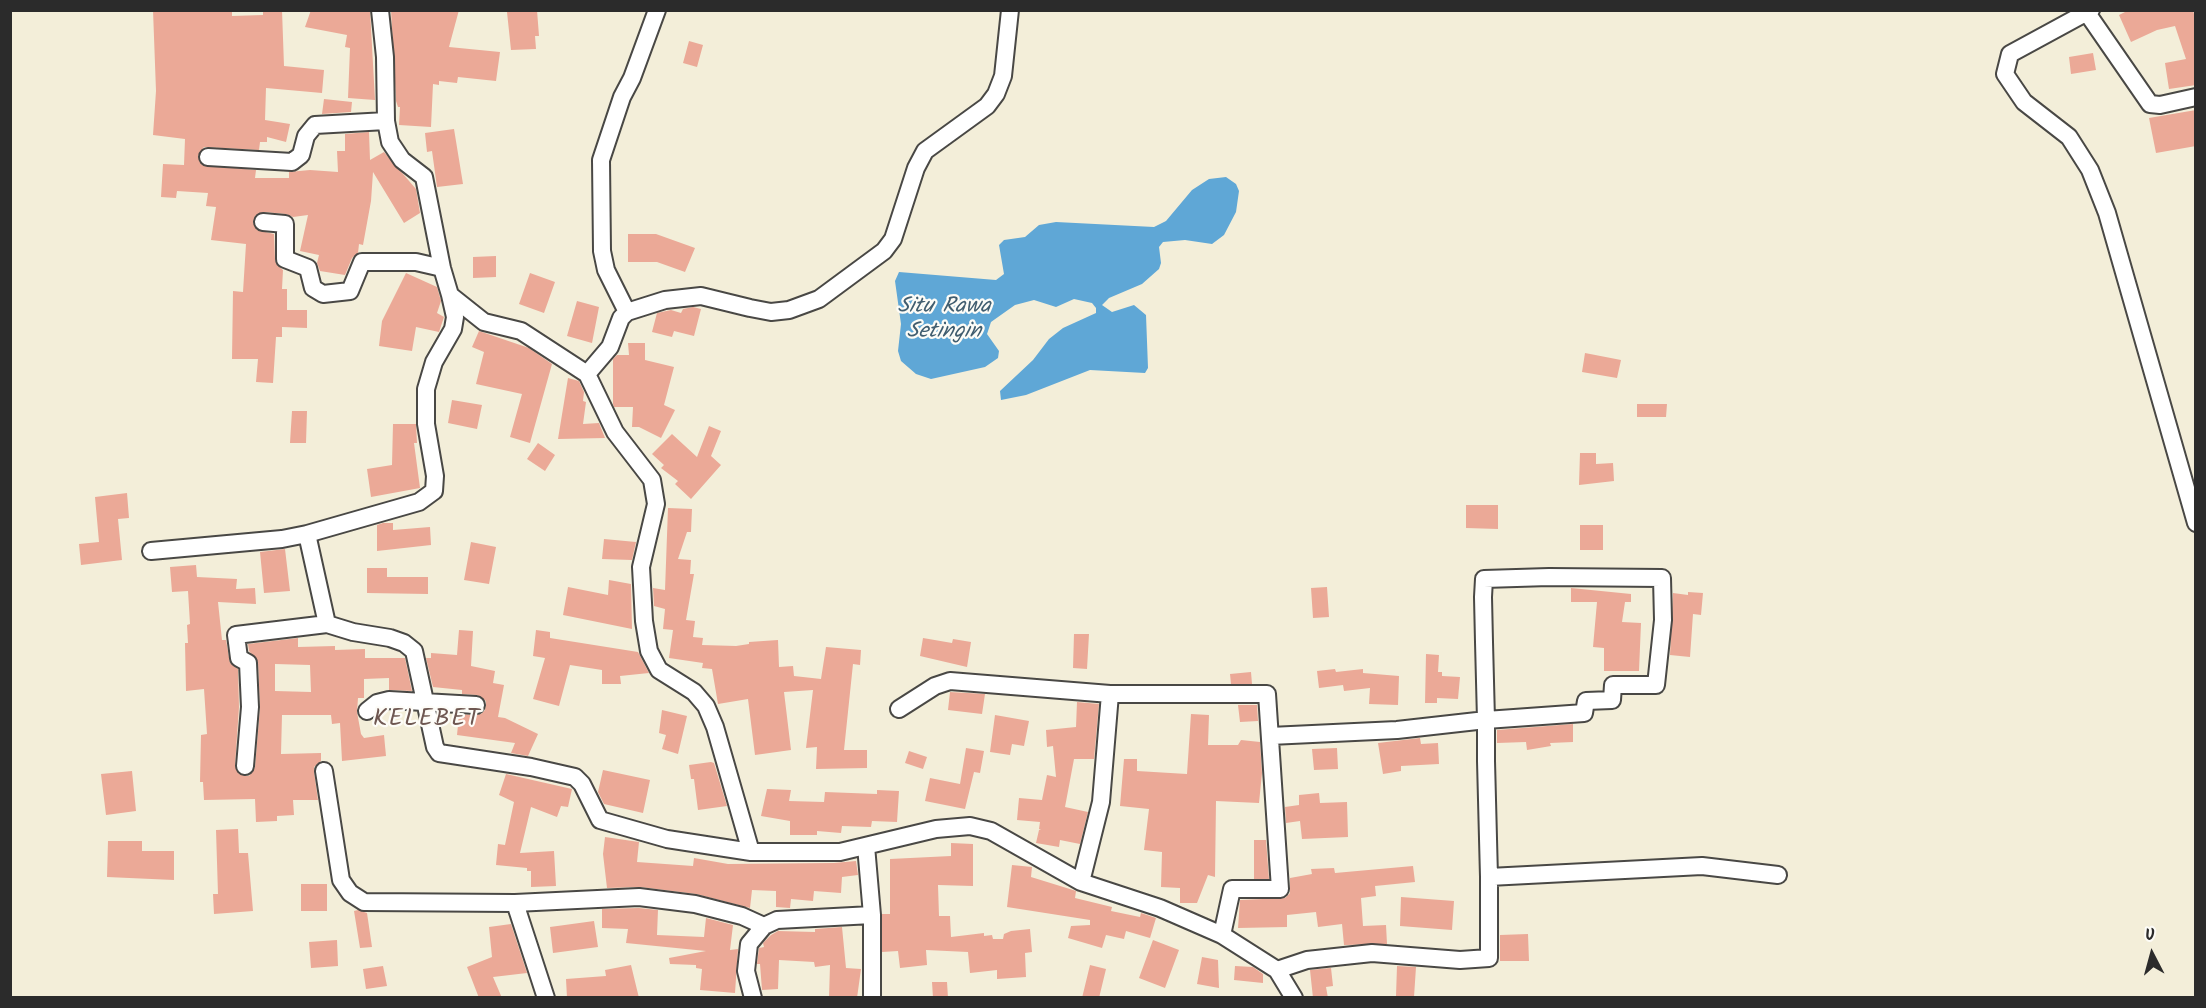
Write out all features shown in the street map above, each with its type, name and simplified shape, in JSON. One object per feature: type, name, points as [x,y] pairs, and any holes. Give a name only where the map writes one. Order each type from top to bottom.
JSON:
[{"type":"street","points":[[151,551],[282,539],[308,534],[419,502],[434,491],[435,476],[426,424],[426,389],[434,362],[453,329],[455,317],[442,268],[424,177],[402,160],[390,142],[386,121],[386,57],[380,10]]},
{"type":"street","points":[[627,312],[606,270],[602,251],[601,160],[622,97],[632,78],[657,10]]},
{"type":"street","points":[[586,374],[610,347],[621,318],[627,312],[665,300],[701,296],[771,312],[789,310],[819,299],[884,251],[893,239],[916,168],[924,151],[987,106],[996,94],[1003,76],[1010,10]]},
{"type":"street","points":[[2196,97],[2160,105],[2150,104],[2088,12],[2010,54],[2005,74],[2024,102],[2069,137],[2090,170],[2107,213],[2196,523]]},
{"type":"street","points":[[208,157],[292,162],[301,155],[306,136],[315,125],[386,121]]},
{"type":"street","points":[[263,222],[285,224],[285,259],[308,268],[317,293],[346,293],[353,287],[358,266],[370,261],[416,262],[442,268]]},
{"type":"street","points":[[450,295],[483,322],[520,331],[586,374],[615,432],[652,480],[656,504],[641,567],[644,621],[649,651],[659,670],[694,692],[706,706],[715,727],[750,852]]},
{"type":"street","points":[[308,534],[327,624]]},
{"type":"street","points":[[1270,736],[1397,730],[1486,720],[1584,713],[1586,700],[1612,699],[1612,685],[1656,685],[1663,620],[1662,578],[1484,579],[1486,720],[1489,877],[1490,958],[1460,960],[1372,953],[1307,960],[1277,970]]},
{"type":"street","points":[[245,766],[250,707],[248,663],[239,658],[236,635],[327,624],[404,643],[414,651],[424,701],[439,753],[531,767],[575,777],[582,784],[600,820],[666,839],[750,852],[840,852],[936,829],[970,826],[991,831],[1081,882],[1160,908],[1222,935],[1277,970],[1294,998]]},
{"type":"street","points":[[899,709],[935,686],[950,681],[1110,694],[1265,693],[1280,889],[1232,889],[1222,935]]},
{"type":"street","points":[[1081,882],[1101,802],[1110,694]]},
{"type":"street","points":[[367,711],[389,700],[476,705]]},
{"type":"street","points":[[324,771],[341,880],[350,894],[364,902],[382,904],[514,903],[605,897],[658,899],[685,902],[742,916],[764,926]]},
{"type":"street","points":[[866,846],[872,915],[872,998]]},
{"type":"street","points":[[1489,877],[1702,866],[1778,875]]},
{"type":"street","points":[[514,903],[546,998]]},
{"type":"street","points":[[753,998],[746,971],[749,944],[764,926],[777,920],[872,915]]},
{"type":"water","name":"Situ Rawa Setingin","points":[[1226,177],[1236,184],[1239,191],[1236,212],[1224,235],[1212,244],[1185,240],[1163,242],[1159,247],[1161,263],[1159,269],[1142,284],[1109,298],[1102,305],[1112,312],[1134,305],[1146,315],[1148,368],[1145,373],[1090,370],[1026,395],[1001,400],[1000,391],[1033,360],[1049,339],[1063,328],[1096,313],[1096,308],[1092,303],[1074,299],[1056,307],[1034,300],[1015,305],[991,322],[987,334],[999,351],[998,358],[985,367],[931,379],[916,374],[901,361],[898,351],[901,324],[895,281],[899,272],[996,280],[1004,274],[999,245],[1004,240],[1025,237],[1039,225],[1056,222],[1154,227],[1166,221],[1192,190],[1209,179]]},
{"type":"building","points":[[153,10],[232,10],[232,16],[263,15],[263,10],[282,10],[284,66],[324,70],[322,93],[266,88],[265,120],[290,124],[286,142],[267,137],[267,142],[260,142],[259,150],[204,147],[198,156],[202,165],[256,170],[255,178],[289,178],[289,172],[310,170],[338,172],[337,151],[345,151],[345,134],[369,132],[370,160],[384,152],[416,189],[420,213],[404,223],[373,172],[371,201],[363,245],[359,244],[358,253],[352,258],[345,275],[320,271],[317,263],[319,255],[300,251],[308,215],[293,217],[264,212],[255,216],[253,222],[257,230],[274,234],[275,260],[283,270],[282,289],[287,289],[287,310],[307,310],[307,328],[282,327],[282,337],[276,337],[273,383],[256,382],[258,359],[232,359],[233,291],[243,292],[246,244],[211,240],[216,207],[206,206],[208,193],[177,191],[176,198],[161,197],[163,164],[184,165],[185,139],[153,135],[156,91]]},
{"type":"building","points":[[311,10],[370,10],[375,100],[348,98],[350,48],[345,47],[347,35],[305,27]]},
{"type":"building","points":[[391,10],[459,10],[449,47],[500,52],[496,81],[458,77],[457,83],[439,81],[439,85],[433,84],[431,127],[399,125],[400,107],[396,101]]},
{"type":"building","points":[[537,10],[539,36],[535,36],[536,49],[511,50],[507,12]]},
{"type":"building","points":[[2129,10],[2193,10],[2196,22],[2196,85],[2169,89],[2165,63],[2186,59],[2175,26],[2157,30],[2131,42],[2119,15]]},
{"type":"building","points":[[689,41],[703,45],[697,67],[683,63]]},
{"type":"building","points":[[2093,53],[2096,70],[2071,74],[2069,57]]},
{"type":"building","points":[[324,99],[352,102],[351,112],[322,114]]},
{"type":"building","points":[[2196,110],[2196,146],[2156,153],[2149,118]]},
{"type":"building","points":[[454,129],[463,184],[437,187],[432,151],[427,152],[425,133]]},
{"type":"building","points":[[628,234],[656,234],[695,248],[685,272],[657,262],[628,262]]},
{"type":"building","points":[[496,256],[496,277],[473,278],[473,257]]},
{"type":"building","points":[[406,273],[437,287],[441,301],[437,313],[444,317],[439,332],[416,327],[412,351],[379,346],[382,321]]},
{"type":"building","points":[[530,273],[555,282],[544,313],[519,304]]},
{"type":"building","points":[[577,301],[599,307],[592,343],[567,336]]},
{"type":"building","points":[[693,307],[701,309],[694,336],[674,331],[672,337],[652,332],[657,313],[671,310],[681,313],[683,309]]},
{"type":"building","points":[[479,331],[529,348],[552,364],[530,443],[510,437],[522,394],[476,384],[484,352],[472,347]]},
{"type":"building","points":[[628,343],[645,343],[645,360],[674,367],[664,405],[675,410],[661,438],[639,427],[632,427],[633,407],[614,407],[613,359],[617,355],[629,355]]},
{"type":"building","points":[[1585,353],[1621,360],[1617,378],[1582,372]]},
{"type":"building","points":[[568,378],[579,381],[584,392],[583,401],[586,402],[583,424],[599,423],[605,438],[558,439]]},
{"type":"building","points":[[452,400],[482,405],[477,429],[448,423]]},
{"type":"building","points":[[1637,404],[1667,404],[1666,417],[1637,417]]},
{"type":"building","points":[[292,411],[307,411],[306,443],[290,443]]},
{"type":"building","points":[[393,424],[416,424],[417,443],[414,443],[420,488],[371,497],[367,469],[392,465]]},
{"type":"building","points":[[709,426],[721,431],[711,456],[721,465],[691,499],[675,484],[678,481],[661,468],[664,465],[652,454],[672,434],[697,457]]},
{"type":"building","points":[[538,443],[555,455],[545,471],[527,459]]},
{"type":"building","points":[[1580,453],[1596,453],[1596,464],[1613,463],[1614,481],[1579,485]]},
{"type":"building","points":[[127,493],[129,518],[118,519],[122,560],[81,565],[79,544],[99,542],[95,497]]},
{"type":"building","points":[[1466,505],[1498,505],[1498,529],[1466,528]]},
{"type":"building","points":[[668,508],[692,509],[691,532],[687,532],[678,559],[691,560],[690,574],[694,574],[686,620],[695,621],[693,637],[703,638],[702,645],[736,646],[749,644],[749,642],[778,640],[779,667],[793,666],[794,676],[821,679],[826,647],[861,650],[860,665],[853,664],[844,750],[867,750],[867,768],[816,769],[817,747],[806,748],[813,690],[784,692],[791,750],[755,755],[748,699],[718,704],[712,669],[702,668],[703,663],[669,658],[673,630],[663,629],[665,609],[654,606],[653,588],[665,590]]},
{"type":"building","points":[[393,523],[393,530],[430,527],[431,545],[377,551],[377,525]]},
{"type":"building","points":[[1580,525],[1603,525],[1603,550],[1580,550]]},
{"type":"building","points":[[604,539],[636,542],[632,560],[602,559]]},
{"type":"building","points":[[471,542],[496,547],[489,584],[464,580]]},
{"type":"building","points":[[285,549],[290,591],[264,593],[260,552]]},
{"type":"building","points":[[196,565],[197,577],[237,579],[236,589],[255,588],[256,604],[218,602],[222,640],[226,640],[230,663],[238,669],[239,707],[235,765],[239,774],[249,776],[255,767],[260,708],[258,662],[249,651],[248,644],[298,638],[298,647],[335,646],[335,650],[365,649],[365,658],[405,658],[412,691],[389,690],[389,678],[364,679],[364,698],[358,698],[357,712],[361,734],[364,738],[384,735],[386,756],[342,761],[340,723],[332,724],[331,715],[282,715],[281,754],[321,753],[321,761],[314,767],[318,800],[293,800],[294,815],[277,816],[277,821],[256,822],[255,799],[204,800],[203,782],[200,782],[201,735],[207,734],[204,689],[186,691],[185,643],[188,643],[187,625],[190,624],[188,591],[172,592],[170,567]],"holes":[[[275,664],[310,665],[311,692],[275,691]]]},
{"type":"building","points":[[367,568],[387,568],[387,577],[428,577],[428,594],[367,593]]},
{"type":"building","points":[[609,580],[631,584],[632,629],[563,615],[568,587],[608,595]]},
{"type":"building","points":[[1327,587],[1329,617],[1313,618],[1311,588]]},
{"type":"building","points":[[1571,588],[1631,594],[1631,602],[1625,602],[1622,622],[1641,623],[1639,671],[1604,671],[1604,648],[1593,647],[1597,602],[1571,602]]},
{"type":"building","points":[[1688,592],[1703,593],[1701,615],[1693,614],[1690,657],[1670,655],[1673,593],[1688,595]]},
{"type":"building","points":[[459,630],[473,631],[471,666],[495,671],[493,683],[504,685],[498,717],[505,718],[538,734],[528,756],[511,753],[515,743],[457,735],[459,715],[481,714],[485,710],[486,701],[477,695],[462,694],[462,690],[433,687],[426,658],[431,658],[431,653],[457,655]]},
{"type":"building","points":[[536,630],[550,632],[550,638],[638,652],[649,673],[620,676],[621,684],[602,684],[602,670],[570,665],[559,706],[533,699],[545,658],[533,656]]},
{"type":"building","points":[[1074,634],[1089,634],[1087,669],[1073,668]]},
{"type":"building","points":[[923,638],[952,643],[953,639],[971,642],[967,667],[920,656]]},
{"type":"building","points":[[1426,654],[1439,655],[1438,672],[1442,672],[1442,676],[1460,677],[1458,699],[1437,698],[1437,703],[1425,703]]},
{"type":"building","points":[[1335,669],[1336,672],[1363,669],[1363,673],[1399,676],[1398,705],[1369,704],[1370,688],[1344,691],[1343,685],[1319,688],[1317,671]]},
{"type":"building","points":[[1251,672],[1252,684],[1231,684],[1230,674]]},
{"type":"building","points":[[950,692],[985,694],[982,714],[948,710]]},
{"type":"building","points":[[1077,702],[1099,704],[1094,759],[1074,759],[1065,807],[1088,812],[1080,844],[1060,840],[1059,847],[1036,843],[1041,829],[1039,829],[1040,822],[1017,820],[1019,798],[1042,800],[1047,775],[1056,777],[1053,746],[1047,747],[1046,730],[1076,727]]},
{"type":"building","points":[[1238,705],[1257,705],[1258,721],[1240,722]]},
{"type":"building","points":[[662,710],[687,716],[678,754],[662,749],[666,735],[659,733]]},
{"type":"building","points":[[1191,714],[1209,715],[1208,745],[1238,745],[1241,740],[1260,742],[1262,773],[1259,803],[1216,801],[1215,877],[1208,875],[1197,903],[1180,903],[1180,888],[1161,887],[1162,852],[1144,850],[1149,809],[1120,806],[1124,759],[1137,759],[1137,771],[1187,774]]},
{"type":"building","points":[[995,715],[1029,721],[1024,746],[1012,744],[1010,755],[990,752]]},
{"type":"building","points":[[1573,724],[1573,742],[1550,743],[1551,746],[1527,750],[1526,742],[1497,743],[1497,730]]},
{"type":"building","points":[[1420,738],[1421,744],[1438,743],[1439,764],[1401,766],[1401,771],[1383,774],[1378,743]]},
{"type":"building","points":[[966,748],[984,751],[980,773],[974,772],[965,809],[925,801],[930,778],[960,784]]},
{"type":"building","points":[[1337,748],[1338,769],[1314,770],[1312,749]]},
{"type":"building","points":[[909,751],[927,757],[923,769],[905,763]]},
{"type":"building","points":[[714,763],[727,806],[698,810],[694,779],[691,779],[689,765]]},
{"type":"building","points":[[603,770],[650,780],[643,813],[604,804],[598,792]]},
{"type":"building","points":[[132,771],[136,811],[106,815],[101,774]]},
{"type":"building","points":[[506,774],[572,789],[568,807],[561,806],[557,817],[531,807],[520,853],[554,851],[556,886],[531,887],[531,871],[527,871],[527,868],[496,865],[498,844],[505,845],[514,802],[499,795]]},
{"type":"building","points":[[767,789],[791,790],[789,801],[824,802],[825,792],[877,794],[877,790],[899,791],[897,822],[872,821],[871,827],[842,826],[841,833],[817,831],[817,835],[790,835],[790,821],[761,816]]},
{"type":"building","points":[[1319,793],[1320,803],[1347,802],[1348,837],[1302,839],[1300,821],[1286,823],[1285,807],[1299,805],[1299,795]]},
{"type":"building","points":[[238,829],[239,853],[248,853],[253,911],[214,914],[213,894],[218,894],[216,830]]},
{"type":"building","points":[[605,837],[639,842],[637,862],[693,866],[694,858],[728,864],[856,861],[858,875],[842,877],[841,893],[814,891],[813,901],[791,899],[790,908],[776,907],[776,891],[752,890],[750,908],[696,894],[640,887],[607,888],[603,854]]},
{"type":"building","points":[[1254,840],[1266,840],[1269,879],[1254,879]]},
{"type":"building","points":[[108,841],[142,841],[142,851],[174,851],[174,880],[107,877]]},
{"type":"building","points":[[951,843],[973,844],[973,886],[938,885],[939,916],[950,916],[951,937],[984,933],[984,936],[992,935],[993,939],[1003,939],[1004,934],[1011,931],[1030,929],[1032,952],[1025,953],[1026,977],[997,979],[997,970],[970,973],[968,952],[926,950],[927,965],[900,968],[898,951],[882,952],[882,914],[890,914],[890,859],[951,856]]},
{"type":"building","points":[[1012,865],[1032,867],[1031,877],[1076,891],[1075,898],[1112,907],[1111,911],[1140,917],[1141,913],[1156,918],[1150,938],[1126,931],[1124,939],[1106,935],[1102,948],[1068,938],[1071,926],[1090,925],[1090,920],[1007,907]]},
{"type":"building","points":[[1413,866],[1415,882],[1375,886],[1376,896],[1361,898],[1363,926],[1386,925],[1387,944],[1344,945],[1342,924],[1318,927],[1316,912],[1287,915],[1287,927],[1238,928],[1240,900],[1285,898],[1290,893],[1290,878],[1312,874],[1311,869],[1334,868],[1335,873]]},
{"type":"building","points":[[301,884],[327,884],[327,911],[301,911]]},
{"type":"building","points":[[1401,897],[1454,901],[1452,930],[1400,926]]},
{"type":"building","points":[[602,909],[658,910],[657,935],[704,937],[706,918],[733,925],[730,950],[738,949],[735,993],[700,990],[702,969],[696,968],[696,965],[670,964],[669,958],[706,951],[626,943],[628,929],[602,928]]},
{"type":"building","points":[[354,911],[367,913],[372,947],[360,948]]},
{"type":"building","points":[[594,921],[598,947],[553,953],[550,927]]},
{"type":"building","points":[[511,924],[527,973],[493,977],[502,998],[479,998],[467,967],[492,957],[489,927]]},
{"type":"building","points":[[842,927],[846,968],[861,969],[857,998],[829,998],[830,965],[815,967],[814,962],[779,960],[778,989],[762,990],[760,964],[757,964],[759,948],[764,947],[763,943],[771,935],[778,931],[815,932],[815,929]]},
{"type":"building","points":[[1528,934],[1529,961],[1500,961],[1500,935]]},
{"type":"building","points":[[337,940],[338,966],[311,968],[309,942]]},
{"type":"building","points":[[1153,940],[1179,950],[1165,988],[1139,978]]},
{"type":"building","points":[[1202,957],[1218,960],[1219,988],[1197,984]]},
{"type":"building","points":[[631,965],[639,998],[567,998],[566,979],[606,976],[605,970]]},
{"type":"building","points":[[1090,965],[1106,969],[1099,998],[1082,998]]},
{"type":"building","points":[[383,966],[387,986],[366,989],[363,969]]},
{"type":"building","points":[[1235,966],[1253,967],[1263,974],[1263,983],[1234,980]]},
{"type":"building","points":[[1397,966],[1416,967],[1414,997],[1396,996]]},
{"type":"building","points":[[1331,968],[1333,986],[1326,987],[1328,998],[1313,998],[1310,970]]},
{"type":"building","points":[[932,982],[947,982],[948,998],[933,998]]},
{"type":"district","name":"KELEBET","points":[[427,721]]}]
